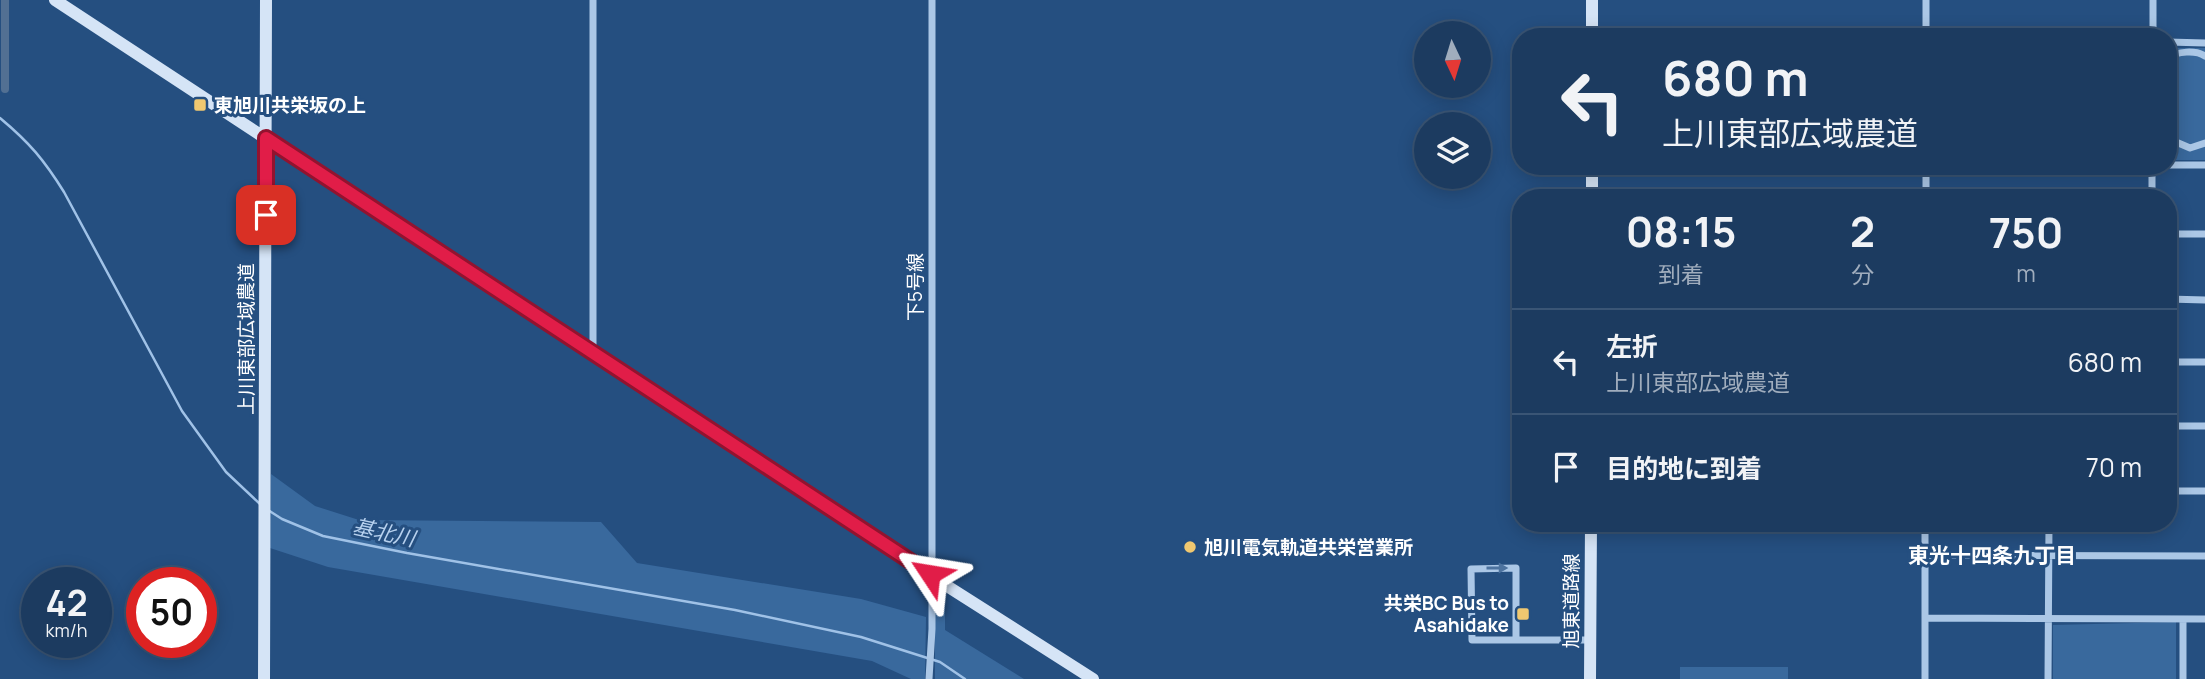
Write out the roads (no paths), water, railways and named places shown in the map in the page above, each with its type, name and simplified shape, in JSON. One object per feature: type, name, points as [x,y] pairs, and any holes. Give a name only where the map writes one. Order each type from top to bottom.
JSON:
[{"type":"main road","points":[[55,0],[1094,679]]},
{"type":"main road","name":"上川東部広域農道","points":[[264,679],[267,0]]},
{"type":"main road","points":[[1592,0],[1592,28]]},
{"type":"main road","name":"旭東道路線","points":[[1590,679],[1591,532]]},
{"type":"street","points":[[593,0],[593,353]]},
{"type":"street","name":"下5号線","points":[[930,675],[932,0]]},
{"type":"street","points":[[1926,0],[1926,28]]},
{"type":"street","points":[[2153,0],[2153,28]]},
{"type":"street","points":[[2177,42],[2205,43]]},
{"type":"street","points":[[2177,53],[2200,53],[2205,56]]},
{"type":"street","points":[[2177,142],[2190,148],[2205,143]]},
{"type":"street","points":[[2177,165],[2205,165]]},
{"type":"street","points":[[2177,234],[2205,234]]},
{"type":"street","points":[[2177,299],[2205,300]]},
{"type":"street","points":[[2177,362],[2205,362]]},
{"type":"street","points":[[2177,426],[2205,426]]},
{"type":"street","points":[[2177,491],[2205,491]]},
{"type":"street","points":[[1925,532],[1925,679]]},
{"type":"street","points":[[2048,679],[2049,532]]},
{"type":"street","points":[[1925,555],[2205,556]]},
{"type":"street","points":[[1516,640],[1516,568],[1471,569],[1472,640],[1516,640],[1590,640]]},
{"type":"street","points":[[1925,618],[2205,620]]},
{"type":"street","points":[[2183,620],[2183,679]]},
{"type":"waterway","points":[[5,0],[5,89]]},
{"type":"waterway","name":"基北川","points":[[0,118],[36,152],[64,192],[182,411],[226,472],[260,504]]},
{"type":"waterway","name":"基北川","points":[[268,510],[282,519],[323,536],[735,610],[861,637],[940,662],[965,679]]},
{"type":"place","name":"東旭川共栄坂の上","points":[[200,105]]},
{"type":"place","name":"旭川電気軌道共栄営業所","points":[[1190,547]]},
{"type":"place","name":"共栄BC Bus to Asahidake","points":[[1523,614]]},
{"type":"district","name":"東光十四条九丁目","points":[[1992,555]]}]
